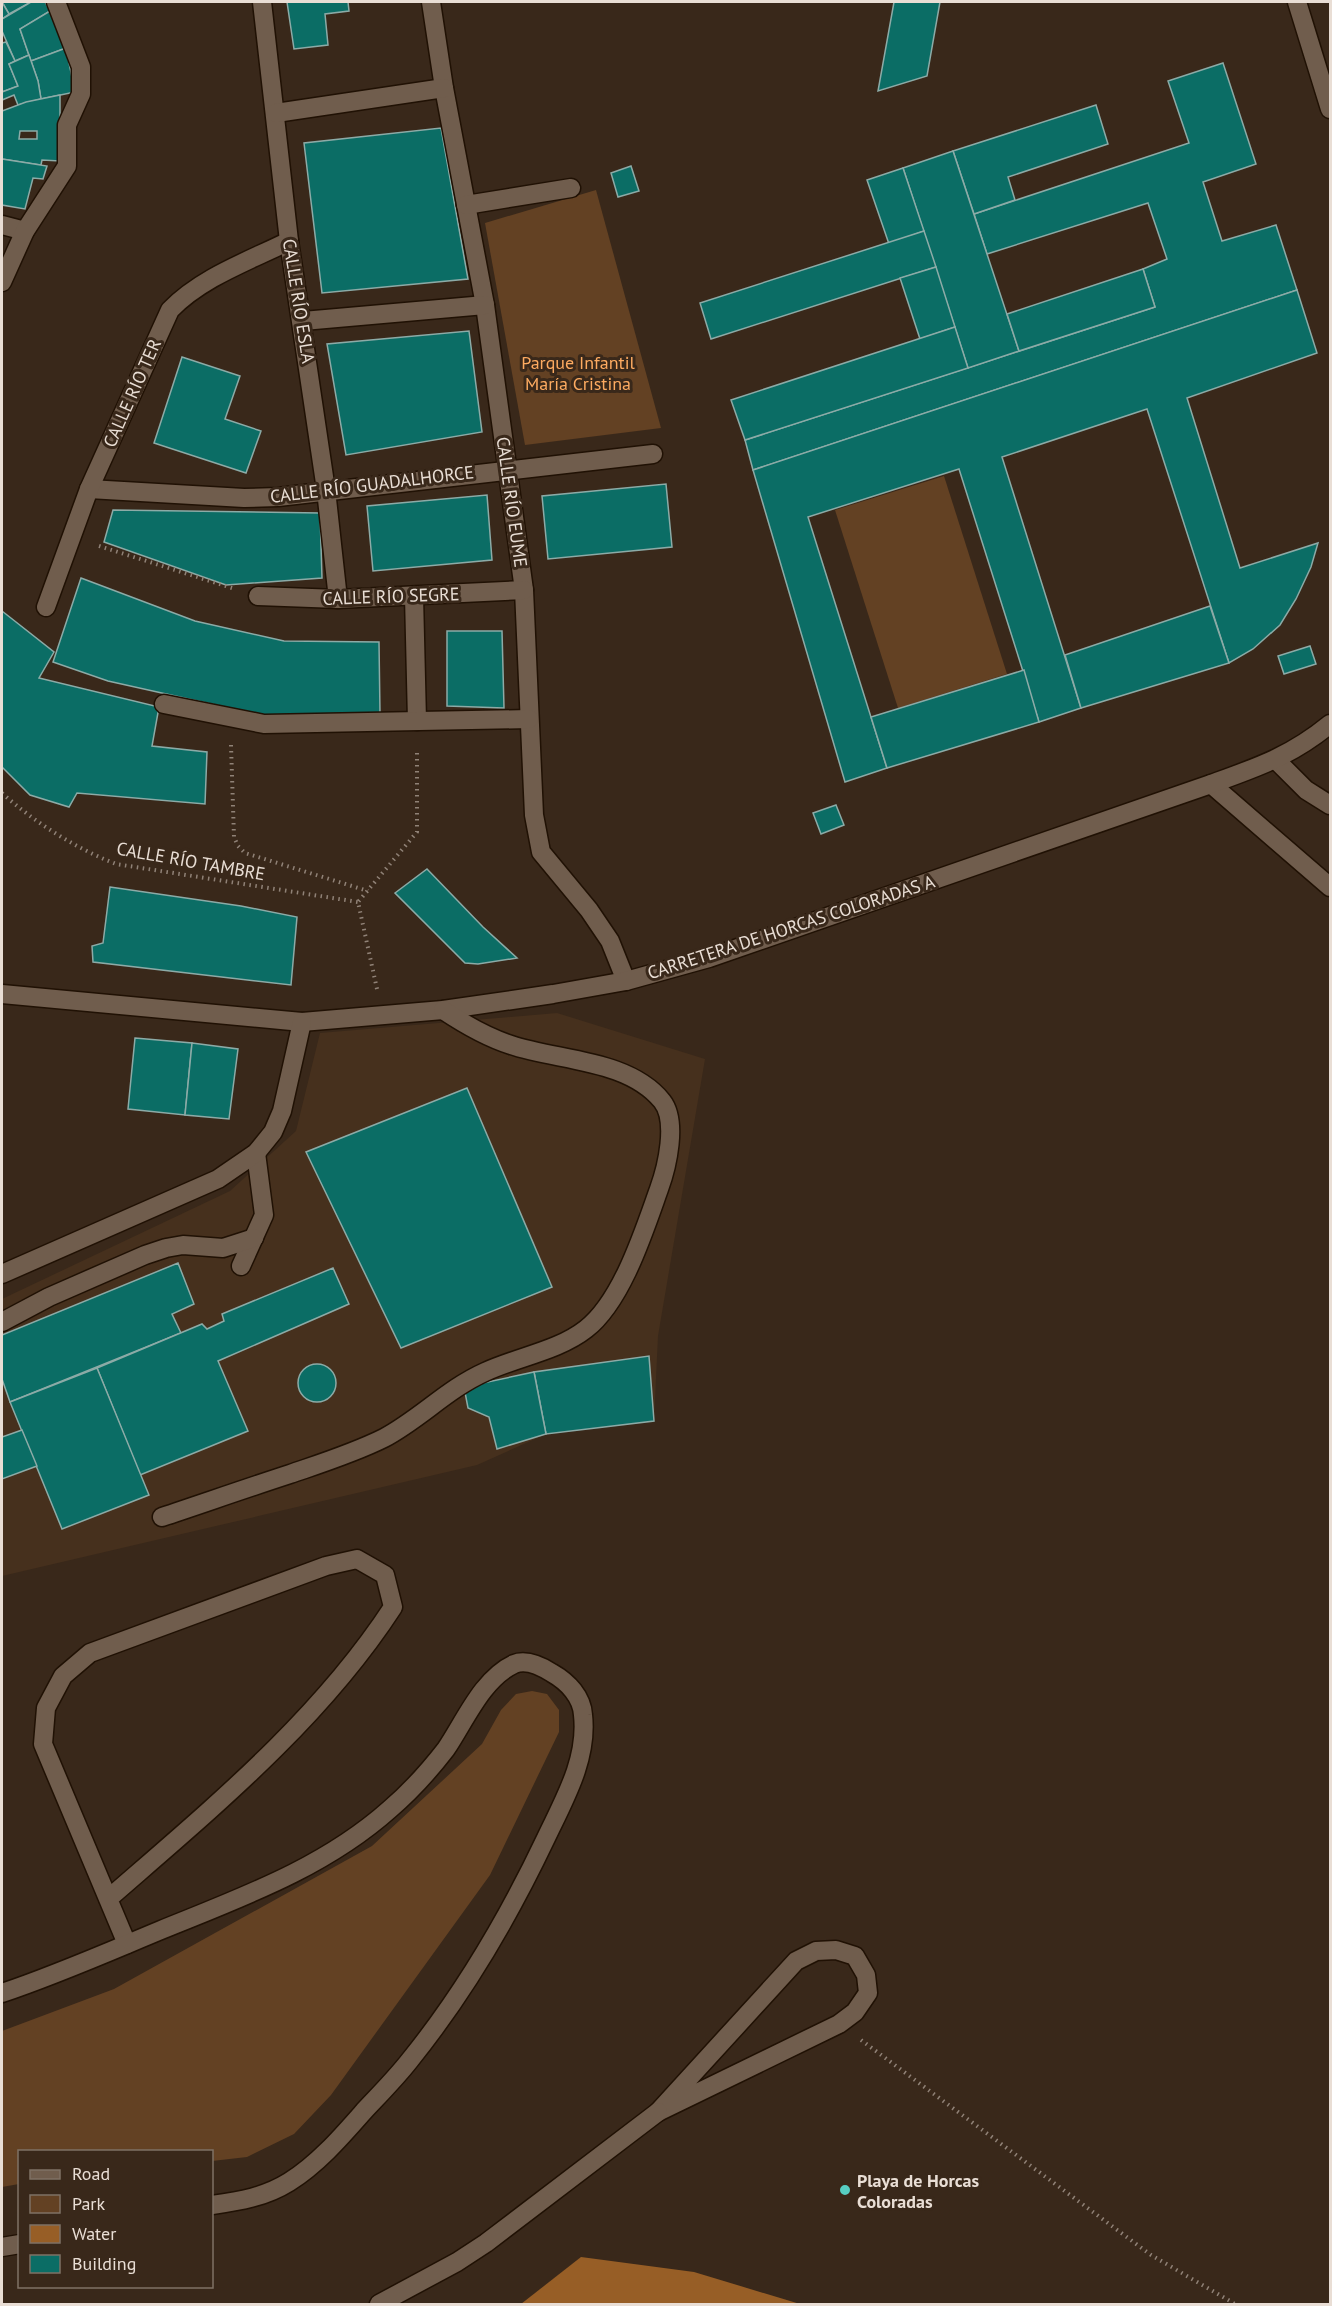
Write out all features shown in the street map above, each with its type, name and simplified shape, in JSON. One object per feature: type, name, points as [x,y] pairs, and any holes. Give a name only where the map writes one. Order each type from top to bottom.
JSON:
[{"type":"street","points":[[2,282],[25,231],[67,166],[67,125],[81,94],[81,67],[56,2]]},
{"type":"street","name":"CALLE RÍO ESLA","points":[[262,2],[290,241],[326,490],[338,600]]},
{"type":"street","name":"CALLE RÍO EUME","points":[[431,2],[444,88],[485,304],[524,590],[534,815],[541,852],[589,910],[610,940],[626,981]]},
{"type":"street","points":[[1297,2],[1330,109]]},
{"type":"street","points":[[276,113],[444,88]]},
{"type":"street","points":[[466,205],[571,188]]},
{"type":"street","points":[[2,225],[25,231]]},
{"type":"street","name":"CALLE RÍO TER","points":[[46,607],[89,489],[170,309],[184,295],[201,285],[290,241]]},
{"type":"street","points":[[303,321],[485,304]]},
{"type":"street","name":"CALLE RÍO GUADALHORCE","points":[[89,489],[244,498],[278,497],[653,453]]},
{"type":"street","name":"CALLE RÍO SEGRE","points":[[258,596],[338,600],[524,590]]},
{"type":"street","points":[[414,596],[417,721]]},
{"type":"street","points":[[164,704],[264,724],[529,719]]},
{"type":"street","name":"CARRETERA DE HORCAS COLORADAS A","points":[[2,994],[302,1022],[443,1010],[626,981],[709,958],[1211,784],[1276,760],[1308,742],[1330,724]]},
{"type":"street","points":[[1276,760],[1306,790],[1330,805]]},
{"type":"street","points":[[1211,784],[1330,887]]},
{"type":"street","points":[[162,1517],[354,1452],[386,1436],[447,1393],[484,1372],[558,1344],[586,1329],[604,1311],[623,1280],[665,1174],[670,1139],[669,1118],[665,1104],[645,1085],[626,1075],[589,1062],[511,1046],[474,1030],[443,1010]]},
{"type":"street","points":[[2,1274],[218,1179],[256,1153],[273,1132],[282,1111],[302,1022]]},
{"type":"street","points":[[241,1266],[264,1215],[256,1153]]},
{"type":"street","points":[[2,1322],[49,1297],[155,1251],[183,1245],[223,1248],[254,1239]]},
{"type":"street","points":[[108,1899],[241,1782],[318,1702],[375,1634],[393,1607],[385,1575],[357,1559],[326,1566],[90,1653],[63,1676],[46,1708],[43,1744],[108,1899],[127,1944]]},
{"type":"street","points":[[2,1993],[278,1882],[342,1847],[414,1788],[444,1752],[478,1698],[496,1676],[517,1662],[536,1664],[567,1683],[576,1695],[583,1711],[584,1731],[575,1773],[511,1907],[456,1998],[410,2061],[318,2159],[290,2182],[255,2199],[213,2205]]},
{"type":"street","points":[[379,2304],[457,2262],[486,2243],[658,2112],[796,1961],[816,1951],[836,1950],[855,1956],[866,1975],[868,1993],[855,2012],[839,2024],[658,2112]]},
{"type":"street","points":[[2,2247],[18,2244]]},
{"type":"path","points":[[72,537],[258,596]]},
{"type":"path","name":"CALLE RÍO TAMBRE","points":[[230,717],[234,837],[238,846],[245,853],[368,891]]},
{"type":"path","points":[[383,1016],[358,902],[417,832],[417,721]]},
{"type":"path","name":"CALLE RÍO TAMBRE","points":[[2,793],[57,834],[90,854],[117,864],[358,902]]},
{"type":"path","points":[[839,2024],[1151,2255],[1235,2304]]},
{"type":"shaded area","points":[[557,1013],[705,1059],[658,1336],[654,1421],[546,1434],[477,1465],[2,1576],[2,1299],[230,1191],[296,1131],[320,1033]]},
{"type":"green space","name":"Parque Infantil María Cristina","points":[[596,190],[661,428],[525,445],[485,223]]},
{"type":"green space","points":[[944,476],[1007,674],[898,708],[835,510]]},
{"type":"green space","points":[[532,1691],[547,1694],[559,1710],[559,1732],[490,1875],[331,2095],[294,2134],[247,2157],[213,2161],[213,2150],[18,2150],[18,2184],[2,2187],[2,2031],[114,1989],[372,1846],[482,1744],[501,1710],[516,1694]]},
{"type":"water","points":[[581,2257],[694,2272],[800,2304],[521,2304]]},
{"type":"building","points":[[2,2],[31,2],[9,14]]},
{"type":"building","points":[[2,2],[9,14],[2,19]]},
{"type":"building","points":[[31,2],[45,2],[50,11],[20,29],[29,55],[15,61],[2,31],[2,19]]},
{"type":"building","points":[[287,2],[348,2],[349,11],[325,14],[328,45],[294,49]]},
{"type":"building","points":[[894,2],[940,2],[927,76],[878,91]]},
{"type":"building","points":[[50,11],[66,48],[31,61],[20,29]]},
{"type":"building","points":[[6,42],[15,61],[9,64],[18,86],[2,92],[2,43]]},
{"type":"building","points":[[66,48],[75,92],[41,99],[31,61]]},
{"type":"building","points":[[29,55],[38,81],[41,99],[18,105],[14,95],[2,100],[2,92],[18,86],[9,64]]},
{"type":"building","points":[[1223,63],[1256,164],[1203,182],[1222,241],[1276,225],[1297,290],[753,470],[745,440],[1155,307],[1143,269],[1167,259],[1148,203],[987,254],[974,214],[1189,143],[1168,81]]},
{"type":"building","points":[[60,95],[60,161],[42,160],[41,165],[2,159],[2,111],[26,102]],"holes":[[[20,131],[37,131],[37,139],[19,139]]]},
{"type":"building","points":[[1096,105],[1108,144],[1008,177],[1015,200],[974,214],[953,151]]},
{"type":"building","points":[[441,128],[468,279],[322,293],[304,143]]},
{"type":"building","points":[[953,151],[1019,351],[968,368],[903,168]]},
{"type":"building","points":[[2,159],[47,166],[43,179],[33,178],[25,209],[2,205]]},
{"type":"building","points":[[631,166],[639,191],[618,197],[611,173]]},
{"type":"building","points":[[903,168],[924,231],[889,244],[867,180]]},
{"type":"building","points":[[924,231],[936,267],[711,339],[700,303]]},
{"type":"building","points":[[936,267],[955,327],[920,339],[900,278]]},
{"type":"building","points":[[1143,269],[1155,307],[1019,351],[1007,314]]},
{"type":"building","points":[[1297,290],[1317,353],[1187,398],[1240,568],[1318,543],[1311,567],[1296,599],[1280,625],[1253,649],[1229,663],[1147,409],[1002,457],[1081,708],[1039,722],[959,469],[808,517],[887,768],[845,782],[753,470]]},
{"type":"building","points":[[955,327],[968,368],[745,440],[731,400]]},
{"type":"building","points":[[469,331],[482,432],[346,455],[327,344]]},
{"type":"building","points":[[182,357],[240,376],[225,419],[261,431],[246,473],[154,443]]},
{"type":"building","points":[[666,484],[672,547],[548,559],[542,496]]},
{"type":"building","points":[[487,495],[492,560],[373,571],[367,506]]},
{"type":"building","points":[[113,510],[320,513],[322,578],[226,585],[104,542]]},
{"type":"building","points":[[81,578],[195,621],[284,641],[379,642],[380,714],[274,718],[108,681],[53,662]]},
{"type":"building","points":[[1210,606],[1229,663],[1081,708],[1065,655]]},
{"type":"building","points":[[2,611],[54,652],[39,678],[159,707],[152,746],[207,752],[205,804],[77,793],[69,807],[30,795],[2,767]]},
{"type":"building","points":[[447,631],[502,631],[504,708],[447,706]]},
{"type":"building","points":[[1310,646],[1316,664],[1284,674],[1278,656]]},
{"type":"building","points":[[1024,670],[1039,722],[887,768],[871,717]]},
{"type":"building","points":[[836,805],[844,825],[821,834],[813,813]]},
{"type":"building","points":[[427,869],[483,927],[517,958],[478,964],[465,963],[395,893]]},
{"type":"building","points":[[110,887],[241,906],[297,917],[291,985],[93,962],[92,946],[103,943]]},
{"type":"building","points":[[135,1038],[192,1043],[185,1115],[128,1109]]},
{"type":"building","points":[[192,1043],[238,1049],[229,1119],[185,1115]]},
{"type":"building","points":[[467,1088],[552,1287],[401,1348],[306,1152]]},
{"type":"building","points":[[178,1263],[194,1304],[172,1314],[181,1333],[10,1402],[2,1379],[2,1335]]},
{"type":"building","points":[[333,1268],[349,1304],[218,1361],[248,1431],[140,1475],[97,1368],[202,1324],[207,1329],[224,1321],[222,1314]]},
{"type":"building","points":[[649,1356],[654,1421],[546,1434],[534,1372]]},
{"type":"building","points":[[317,1364],[324,1365],[330,1370],[335,1376],[335,1390],[330,1396],[324,1401],[317,1402],[310,1401],[304,1396],[299,1390],[298,1383],[299,1376],[304,1370],[310,1365]]},
{"type":"building","points":[[97,1368],[149,1495],[62,1529],[10,1402]]},
{"type":"building","points":[[534,1372],[546,1434],[497,1449],[489,1417],[468,1408],[464,1387]]},
{"type":"building","points":[[22,1430],[37,1466],[2,1479],[2,1437]]},
{"type":"place","name":"Playa de Horcas Coloradas","points":[[845,2190]]}]
